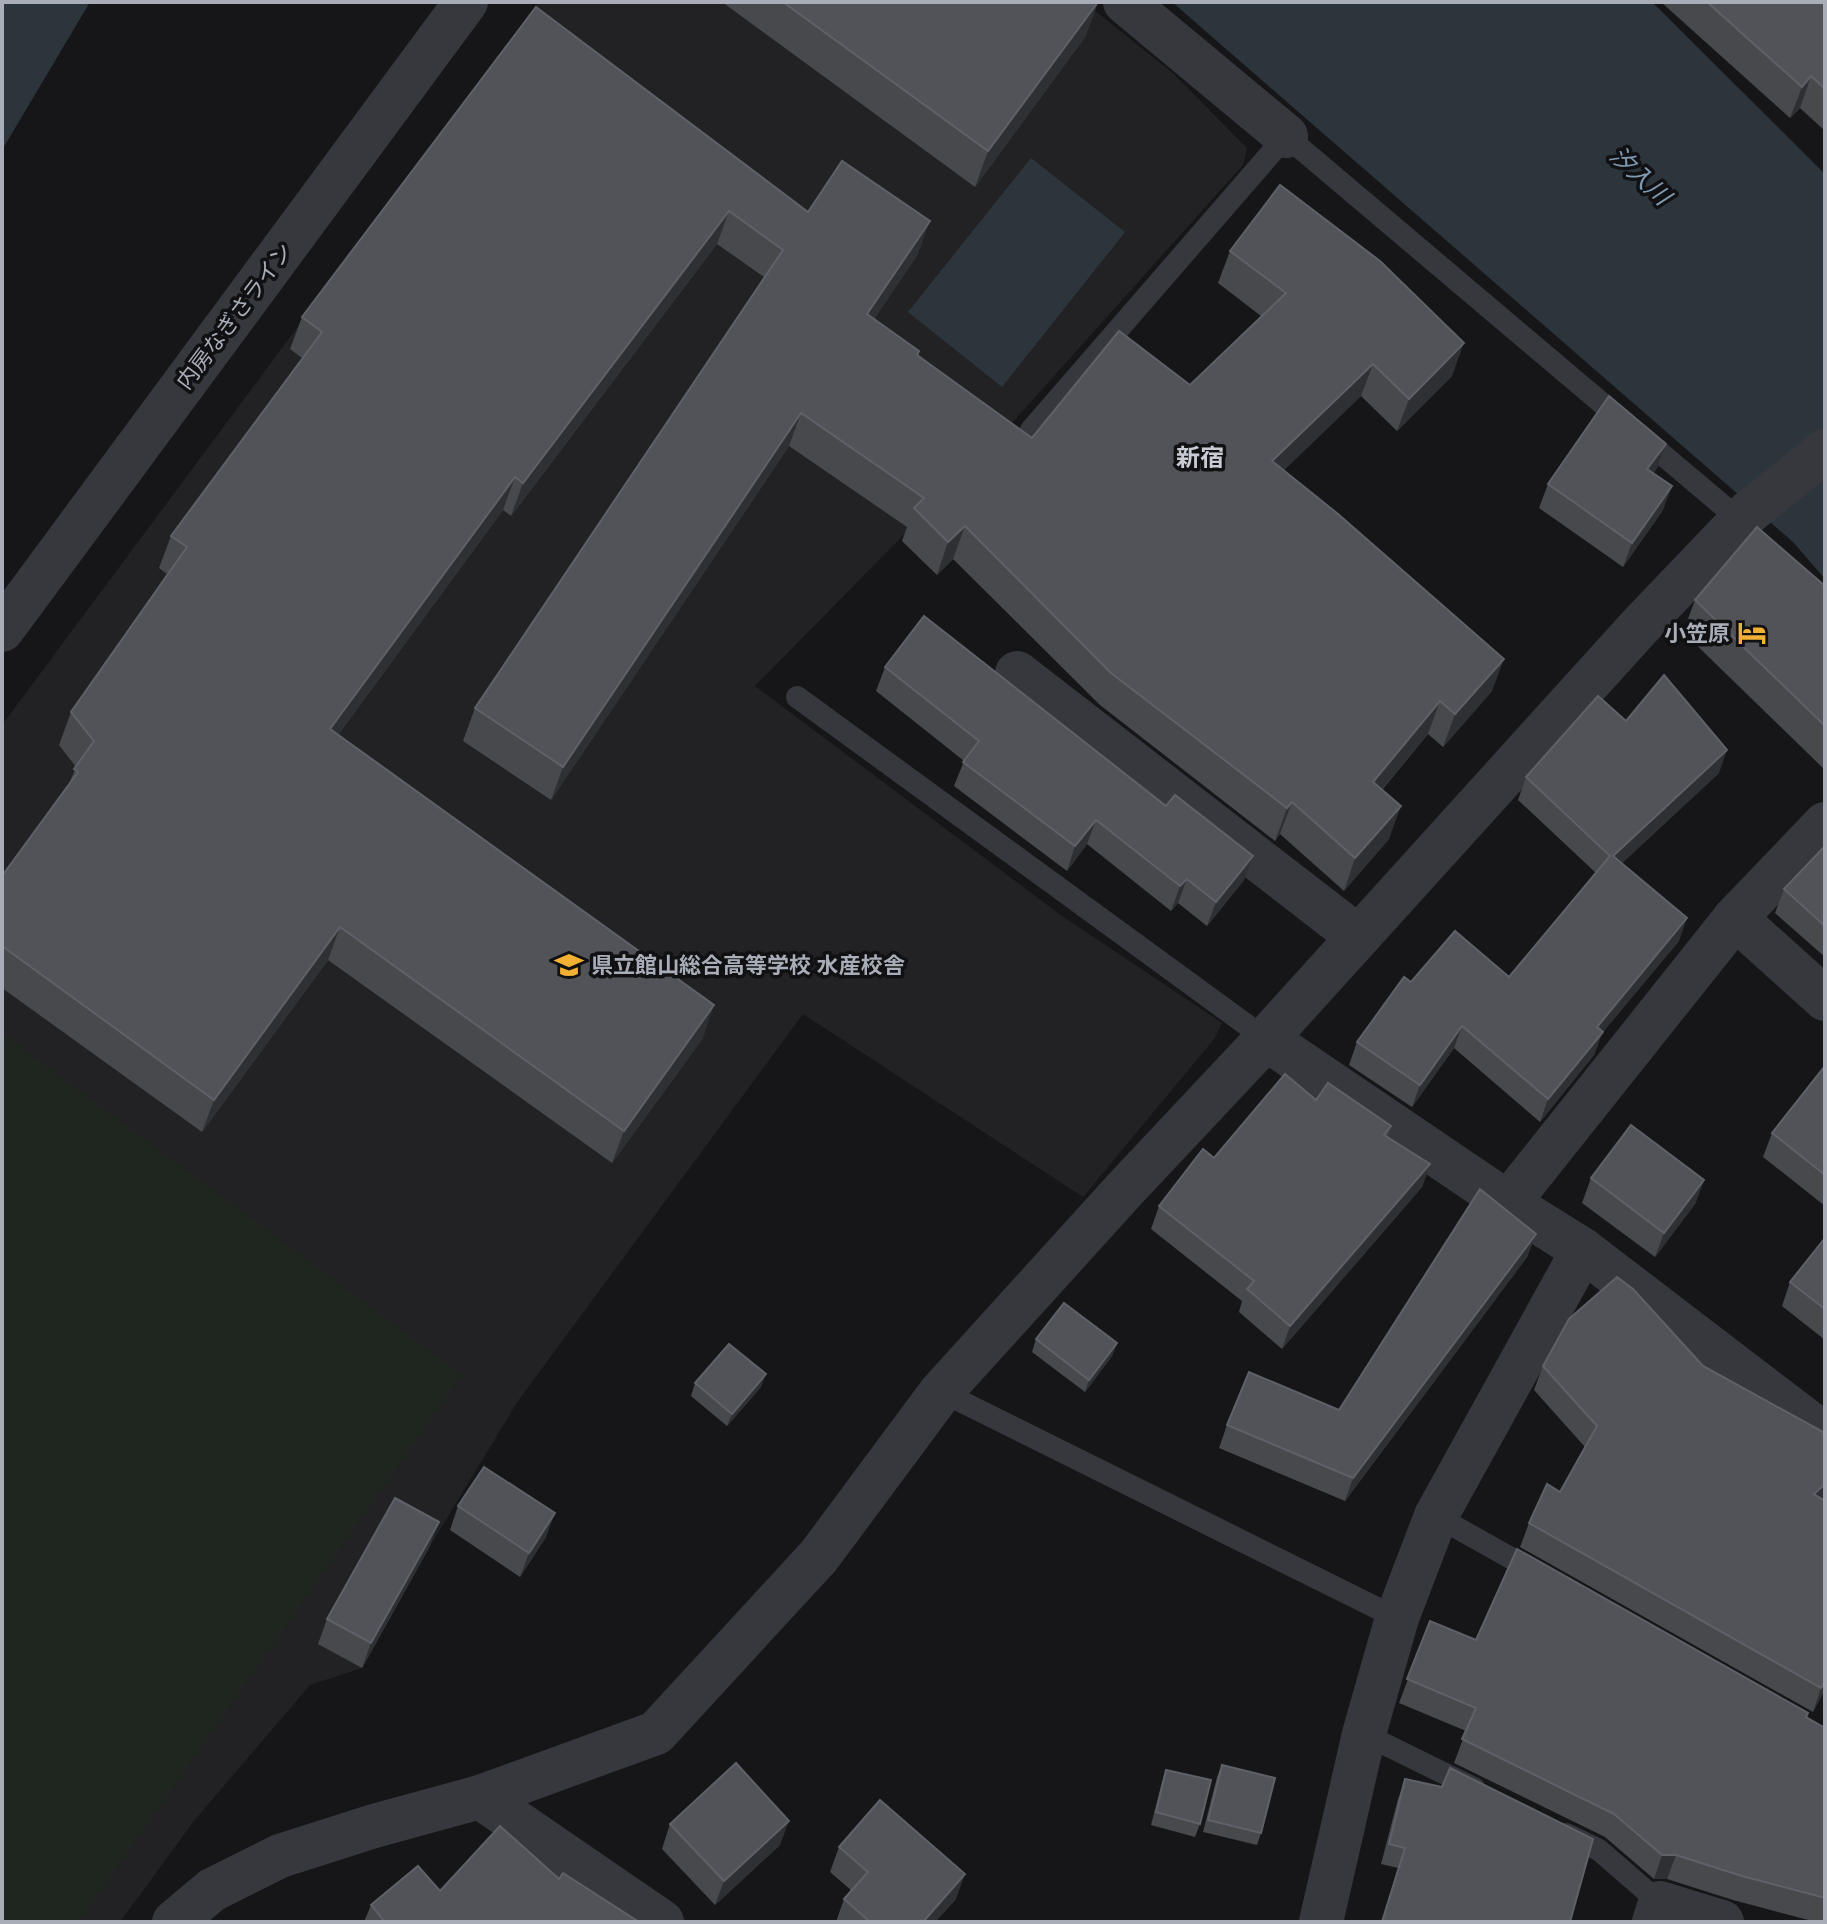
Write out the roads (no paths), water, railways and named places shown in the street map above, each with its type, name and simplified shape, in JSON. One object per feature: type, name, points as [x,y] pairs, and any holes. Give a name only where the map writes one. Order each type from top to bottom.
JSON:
[{"type":"street","name":"内房なぎさライン","points":[[2,630],[466,2]]},
{"type":"street","points":[[1125,2],[1286,136]]},
{"type":"street","points":[[174,1922],[212,1890],[280,1856],[480,1797],[656,1733],[819,1556],[942,1392],[1126,1188],[1266,1039],[1640,626],[1745,516],[1825,451]]},
{"type":"street","points":[[1017,673],[1357,936]]},
{"type":"street","points":[[1508,1203],[1735,918],[1825,824]]},
{"type":"street","points":[[1735,918],[1825,999]]},
{"type":"street","points":[[1266,1039],[1508,1203],[1583,1250],[1825,1435]]},
{"type":"street","points":[[1321,1922],[1364,1734],[1397,1618],[1436,1516],[1583,1250]]},
{"type":"street","points":[[480,1797],[662,1922]]},
{"type":"street","points":[[1657,1912],[1722,1922]]},
{"type":"lane","points":[[1031,430],[1286,136],[1745,516]]},
{"type":"lane","points":[[797,697],[1266,1039]]},
{"type":"lane","points":[[942,1392],[1397,1618]]},
{"type":"lane","points":[[1436,1516],[1561,1586]]},
{"type":"lane","points":[[1364,1734],[1488,1795]]},
{"type":"lane","points":[[1544,1823],[1599,1850],[1657,1912]]},
{"type":"water","points":[[2,2],[90,2],[2,150]]},
{"type":"water","name":"汐入川","points":[[1172,2],[1652,2],[1825,174],[1825,579],[1793,542]]},
{"type":"water","points":[[1031,158],[1125,232],[1002,387],[908,312]]},
{"type":"place","name":"小笠原","points":[[1752,633]]},
{"type":"place","name":"県立館山総合高等学校 水産校舎","points":[[569,965]]},
{"type":"district","name":"新宿","points":[[1200,458]]}]
